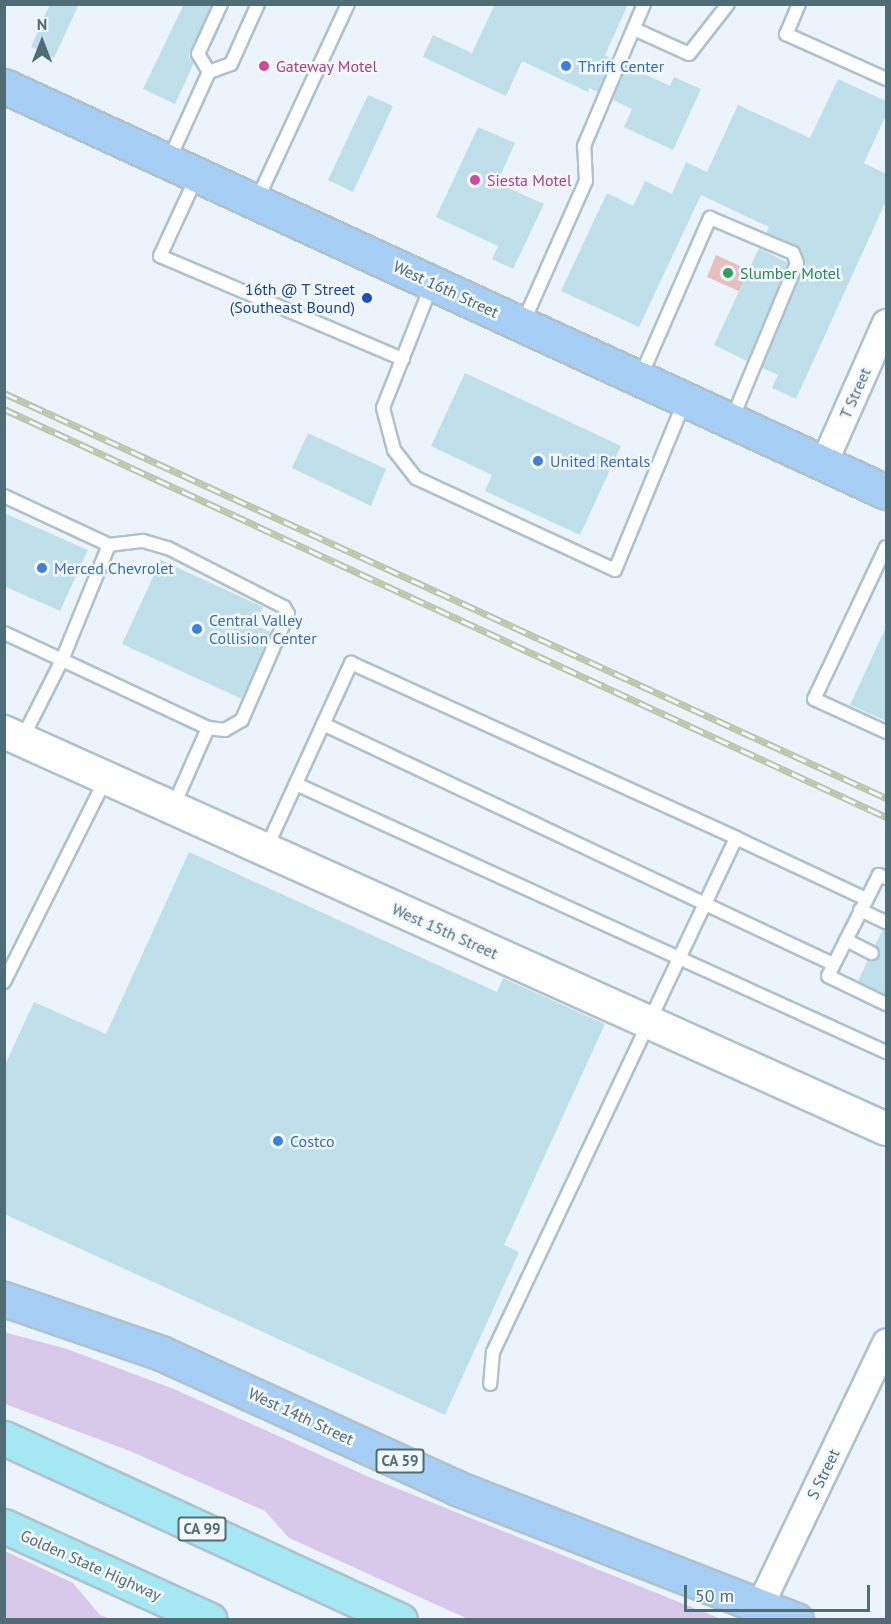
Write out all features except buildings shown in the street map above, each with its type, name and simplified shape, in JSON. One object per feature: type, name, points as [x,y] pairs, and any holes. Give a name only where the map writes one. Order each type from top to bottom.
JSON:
[{"type":"highway","name":"CA 99","points":[[4,1437],[400,1620]]},
{"type":"highway","name":"Golden State Highway","points":[[4,1526],[210,1620]]},
{"type":"main road","name":"West 16th Street","points":[[4,86],[886,492]]},
{"type":"main road","name":"West 14th Street","points":[[4,1299],[161,1353],[458,1488],[796,1620]]},
{"type":"street","name":"T Street","points":[[824,463],[886,323]]},
{"type":"street","name":"West 15th Street","points":[[13,736],[886,1129]]},
{"type":"street","name":"S Street","points":[[759,1606],[886,1343]]},
{"type":"lane","points":[[209,72],[198,54],[221,4]]},
{"type":"lane","points":[[168,161],[209,72],[231,64],[258,4]]},
{"type":"lane","points":[[256,202],[348,4]]},
{"type":"lane","points":[[523,324],[586,181],[584,146],[644,4]]},
{"type":"lane","points":[[634,29],[689,54],[728,4]]},
{"type":"lane","points":[[799,4],[786,34],[886,79]]},
{"type":"lane","points":[[198,175],[160,256],[403,359]]},
{"type":"lane","points":[[640,378],[710,218],[793,253],[797,263],[732,420]]},
{"type":"lane","points":[[432,283],[383,408],[394,450],[416,478],[615,570],[685,398]]},
{"type":"lane","points":[[4,496],[109,545],[142,541],[168,548],[284,607],[287,622],[242,720],[225,730],[208,728],[4,633]]},
{"type":"lane","points":[[13,736],[62,660],[109,545]]},
{"type":"lane","points":[[886,547],[814,699],[886,732]]},
{"type":"lane","points":[[265,850],[351,663],[866,899]]},
{"type":"lane","points":[[323,724],[833,964]]},
{"type":"lane","points":[[173,808],[208,728]]},
{"type":"lane","points":[[4,982],[106,779]]},
{"type":"lane","points":[[296,784],[886,1052]]},
{"type":"lane","points":[[490,1384],[493,1352],[678,956],[736,838]]},
{"type":"lane","points":[[883,877],[866,899],[828,976],[886,1004]]},
{"type":"lane","points":[[860,910],[886,922]]},
{"type":"lane","points":[[846,940],[872,953]]},
{"type":"shaded area","name":"Slumber Motel","points":[[716,255],[749,270],[739,291],[707,277]]},
{"type":"shaded area","points":[[4,1332],[67,1349],[174,1389],[369,1477],[721,1619],[468,1619],[289,1538],[265,1511],[130,1451],[5,1404]]},
{"type":"shaded area","points":[[5,1551],[73,1583],[100,1615],[110,1619],[5,1619]]},
{"type":"railway","points":[[4,393],[886,798]]},
{"type":"railway","points":[[4,409],[886,817]]},
{"type":"place","name":"Gateway Motel","points":[[264,66]]},
{"type":"place","name":"Thrift Center","points":[[566,66]]},
{"type":"place","name":"Siesta Motel","points":[[475,180]]},
{"type":"place","name":"Slumber Motel","points":[[728,273]]},
{"type":"place","name":"16th @ T Street (Southeast Bound)","points":[[367,298]]},
{"type":"place","name":"United Rentals","points":[[538,461]]},
{"type":"place","name":"Merced Chevrolet","points":[[42,568]]},
{"type":"place","name":"Central Valley Collision Center","points":[[197,629]]},
{"type":"place","name":"Costco","points":[[278,1141]]}]
